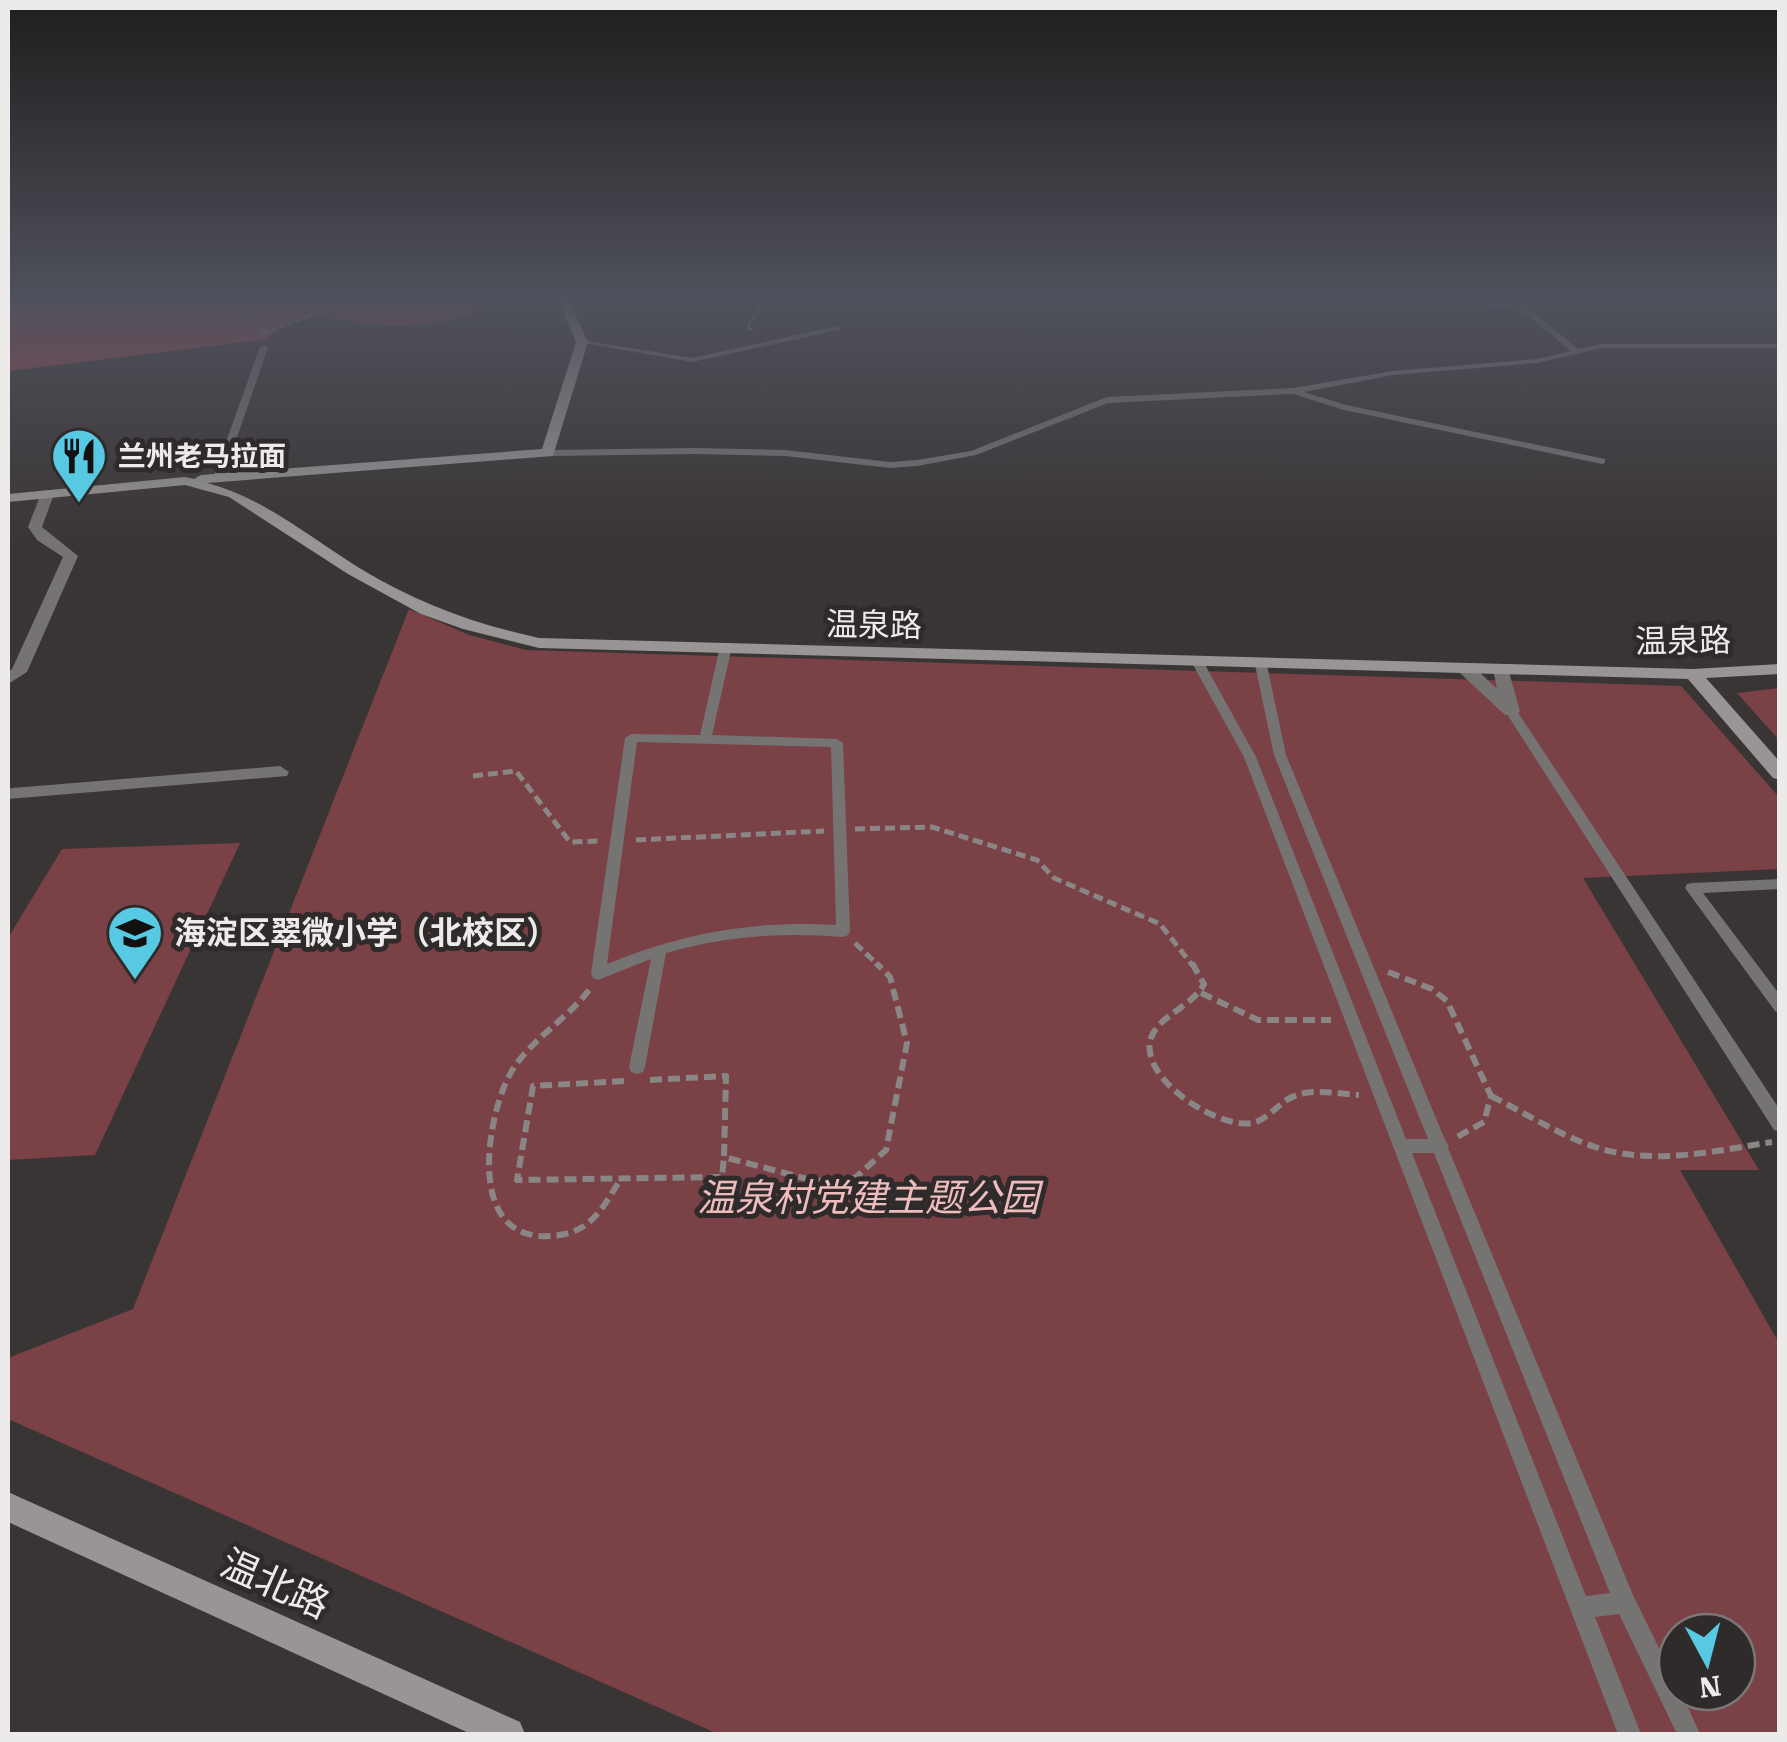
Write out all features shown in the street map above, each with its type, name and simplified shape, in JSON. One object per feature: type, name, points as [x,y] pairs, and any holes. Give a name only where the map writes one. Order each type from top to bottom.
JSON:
[{"type":"main road","points":[[186,481],[548,453],[571,379]]},
{"type":"main road","name":"温泉路","points":[[8,498],[186,481],[234,494],[387,591],[477,630],[539,643],[1198,664],[1693,674],[1780,669]]},
{"type":"main road","points":[[1693,674],[1780,774]]},
{"type":"main road","name":"温北路","points":[[8,1507],[508,1734]]},
{"type":"street","points":[[8,680],[19,672],[71,556],[35,528],[47,494]]},
{"type":"street","points":[[1466,668],[1511,711]]},
{"type":"street","points":[[1501,669],[1511,711]]},
{"type":"street","points":[[9,797],[280,772]]},
{"type":"lane","points":[[218,478],[253,379]]},
{"type":"lane","points":[[548,453],[785,453],[890,465],[917,463],[973,453],[1107,400],[1293,391],[1358,379]]},
{"type":"lane","points":[[1293,391],[1344,407],[1602,461]]},
{"type":"lane","points":[[705,738],[725,651]]},
{"type":"lane","points":[[1198,664],[1250,757],[1583,1607],[1629,1734]]},
{"type":"lane","points":[[1261,665],[1280,755],[1625,1603],[1689,1734]]},
{"type":"lane","points":[[1511,711],[1780,1125]]},
{"type":"lane","points":[[632,738],[836,743],[842,931],[758,926],[660,948],[598,974],[632,738]]},
{"type":"lane","points":[[1780,884],[1692,888],[1780,1007]]},
{"type":"lane","points":[[638,1076],[660,948]]},
{"type":"lane","points":[[1334,966],[1368,965]]},
{"type":"lane","points":[[1403,1146],[1441,1146]]},
{"type":"lane","points":[[1583,1607],[1625,1603]]},
{"type":"path","points":[[473,776],[499,770],[516,772],[570,842],[932,827],[1037,860],[1054,878],[1160,924],[1186,953],[1204,984],[1198,1001],[1168,1020],[1151,1037],[1150,1058],[1162,1080],[1224,1122],[1250,1123],[1273,1114],[1296,1095],[1382,1094]]},
{"type":"path","points":[[724,1158],[815,1181],[855,1178],[886,1150],[906,1043],[890,978],[842,931]]},
{"type":"path","points":[[1368,965],[1432,988],[1447,1001],[1491,1096],[1596,1146],[1632,1155],[1689,1155],[1780,1141]]},
{"type":"path","points":[[598,974],[572,1014],[520,1058],[508,1080],[494,1119],[489,1188],[499,1216],[522,1233],[550,1238],[586,1226],[621,1178]]},
{"type":"path","points":[[1200,993],[1233,1011],[1273,1022],[1354,1020]]},
{"type":"path","points":[[638,1076],[726,1076],[724,1158],[722,1177],[517,1180],[533,1086],[638,1076]]},
{"type":"path","points":[[1441,1146],[1484,1122],[1491,1096]]},
{"type":"green space","name":"温泉村党建主题公园","points":[[409,609],[469,635],[526,650],[1681,686],[1779,797],[1779,869],[1583,878],[1759,1170],[1680,1170],[1779,1343],[1779,1734],[718,1734],[8,1419],[8,1358],[133,1309]]},
{"type":"green space","points":[[1780,688],[1779,740],[1737,693]]},
{"type":"green space","points":[[240,843],[95,1155],[8,1160],[8,938],[62,849]]},
{"type":"place","name":"兰州老马拉面","points":[[79,505]]},
{"type":"place","name":"海淀区翠微小学（北校区）","points":[[135,982]]}]
